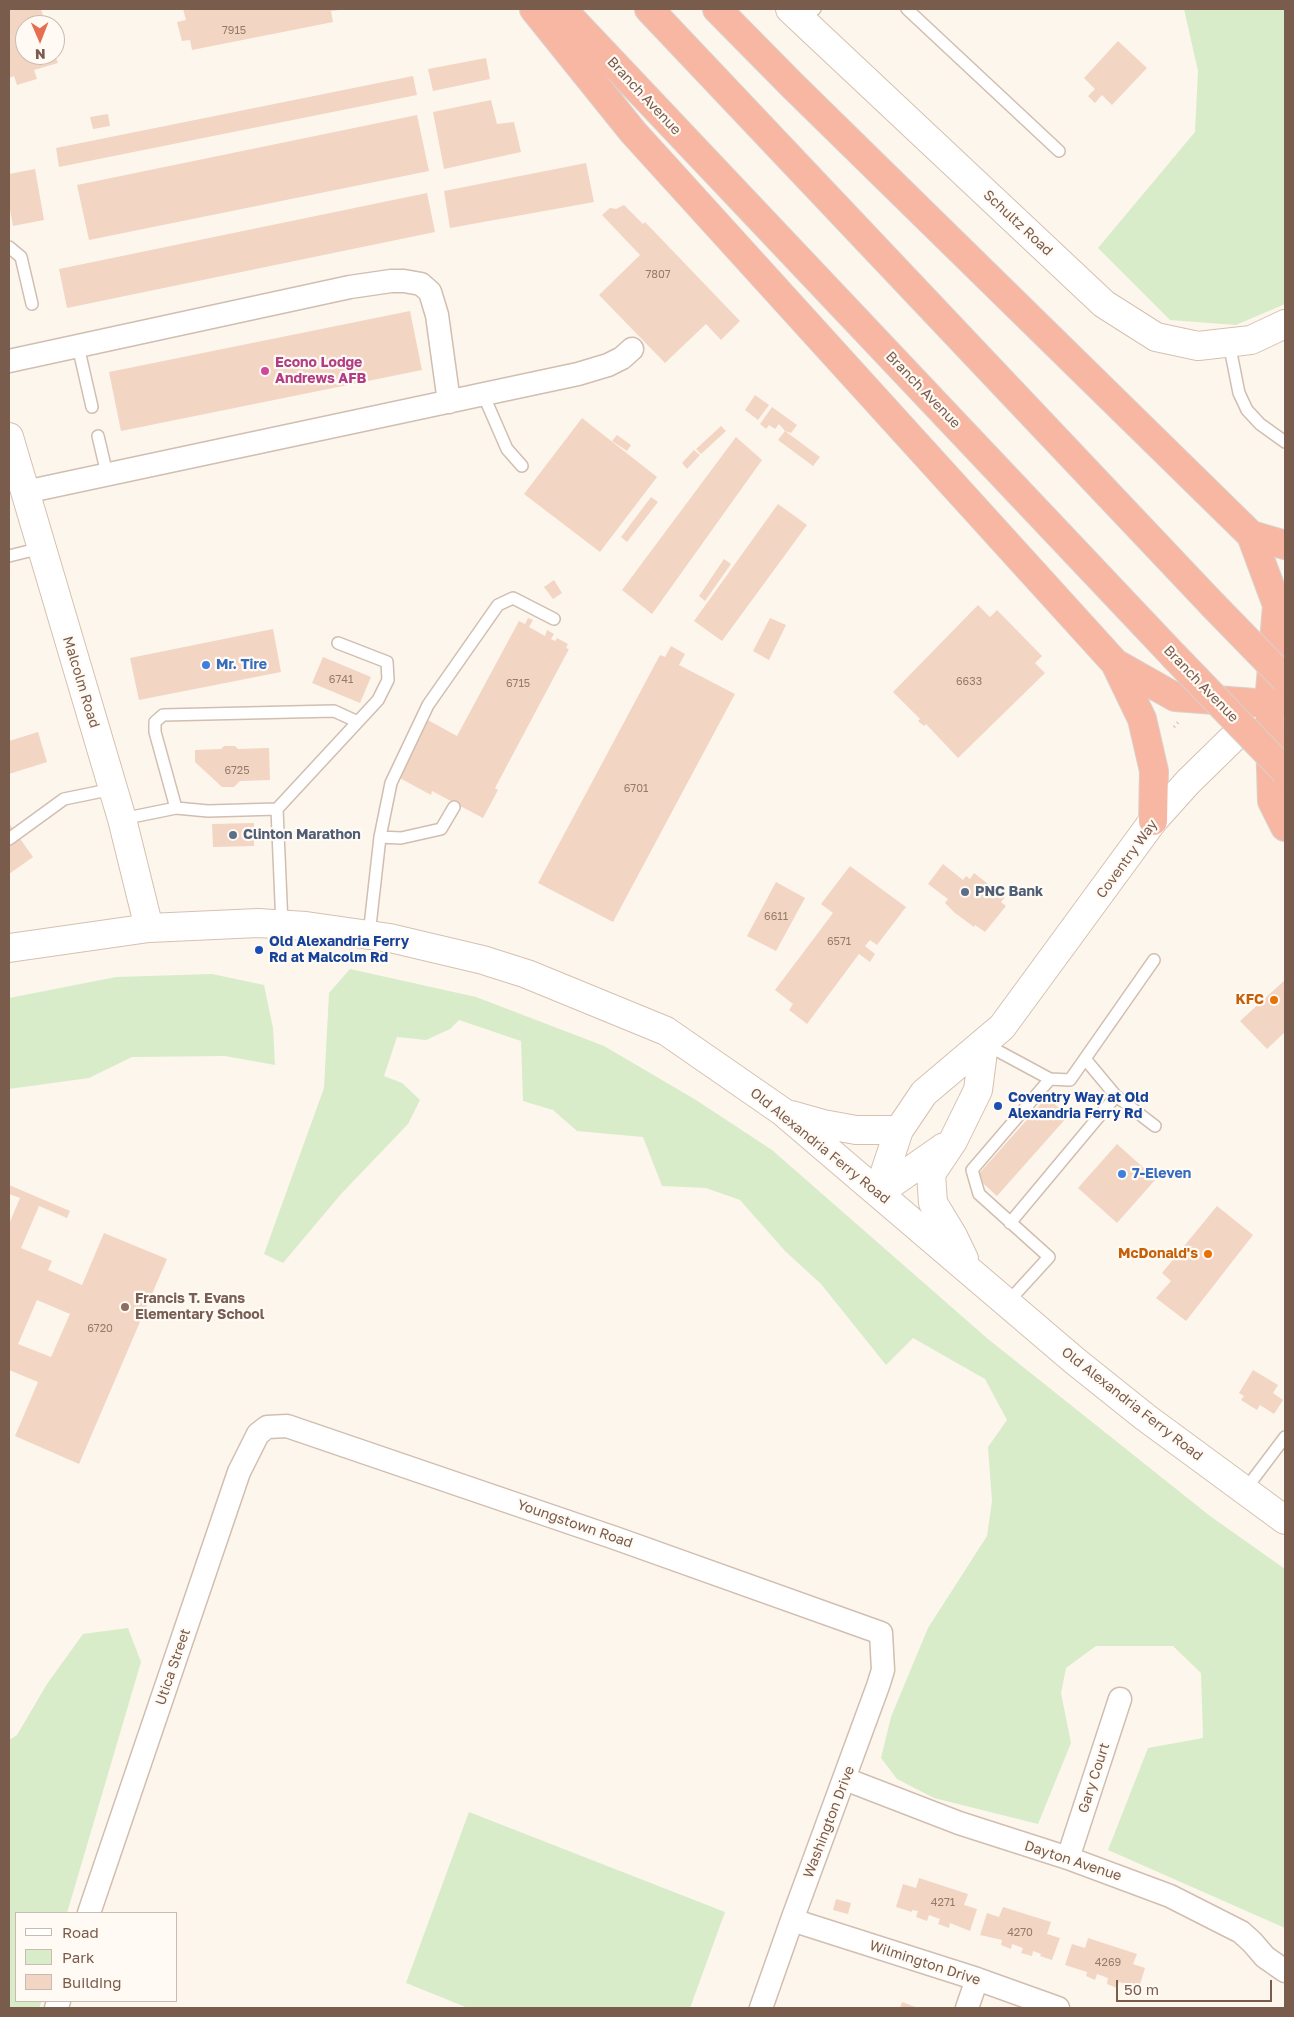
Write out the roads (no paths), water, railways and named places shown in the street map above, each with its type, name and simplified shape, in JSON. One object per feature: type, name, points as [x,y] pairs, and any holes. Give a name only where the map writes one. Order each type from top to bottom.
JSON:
[{"type":"highway","points":[[534,9],[633,132],[1115,663],[1142,719],[1146,735],[1154,771],[1153,822]]},
{"type":"highway","name":"Branch Avenue","points":[[562,9],[1285,771]]},
{"type":"highway","points":[[649,9],[1285,679]]},
{"type":"highway","points":[[717,9],[1251,535],[1277,605],[1280,698],[1272,801],[1285,827]]},
{"type":"highway","points":[[1251,535],[1285,545]]},
{"type":"highway","points":[[1115,663],[1175,697],[1280,698]]},
{"type":"main road","name":"Schultz Road","points":[[803,13],[1104,304],[1156,337],[1198,346],[1251,340],[1285,324]]},
{"type":"main road","name":"Malcolm Road","points":[[9,437],[122,819],[149,928]]},
{"type":"main road","name":"Coventry Way","points":[[878,1193],[899,1130],[924,1093],[1002,1027],[1153,822],[1188,782],[1280,698]]},
{"type":"main road","name":"Old Alexandria Ferry Road","points":[[9,948],[149,928],[212,924],[282,925],[369,935],[436,948],[527,974],[666,1031],[783,1112],[1007,1303],[1145,1417],[1285,1520]]},
{"type":"main road","points":[[968,1269],[953,1236],[933,1203],[931,1174],[953,1141],[978,1090],[984,1044]]},
{"type":"main road","points":[[783,1112],[823,1124],[856,1130],[899,1130]]},
{"type":"main road","points":[[878,1193],[912,1167],[953,1141]]},
{"type":"street","points":[[9,361],[350,287],[404,281],[421,284],[430,292],[437,315],[449,402]]},
{"type":"street","points":[[25,492],[449,402],[608,365],[622,358],[632,349]]},
{"type":"street","name":"Youngstown Road","points":[[267,1428],[276,1425],[296,1428],[615,1538],[880,1633]]},
{"type":"street","name":"Utica Street","points":[[89,1912],[239,1472],[258,1434],[267,1428]]},
{"type":"street","name":"Washington Drive","points":[[762,2008],[792,1920],[845,1779],[882,1670],[880,1633]]},
{"type":"street","name":"Gary Court","points":[[1068,1858],[1120,1698]]},
{"type":"street","name":"Dayton Avenue","points":[[845,1779],[959,1823],[1141,1884],[1208,1914],[1247,1937],[1265,1957],[1285,1971]]},
{"type":"street","name":"Wilmington Drive","points":[[792,1920],[976,1979],[1058,2008]]},
{"type":"street","points":[[967,2008],[976,1979]]},
{"type":"lane","points":[[907,9],[1059,151]]},
{"type":"lane","points":[[9,248],[21,257],[32,304]]},
{"type":"lane","points":[[1230,343],[1239,393],[1247,410],[1260,424],[1285,442]]},
{"type":"lane","points":[[78,346],[92,407]]},
{"type":"lane","points":[[483,394],[507,449],[522,466]]},
{"type":"lane","points":[[98,436],[106,474]]},
{"type":"lane","points":[[9,556],[41,548]]},
{"type":"lane","points":[[369,935],[380,837],[391,783],[428,705],[498,605],[514,598],[554,619]]},
{"type":"lane","points":[[282,925],[277,809],[356,721],[378,700],[388,680],[387,662],[338,643]]},
{"type":"lane","points":[[176,808],[155,732],[155,722],[163,715],[334,712],[356,721]]},
{"type":"lane","points":[[9,839],[64,799],[113,789]]},
{"type":"lane","points":[[380,837],[401,838],[441,829],[454,807]]},
{"type":"lane","points":[[122,819],[176,808],[208,811],[277,809]]},
{"type":"lane","points":[[984,1044],[1050,1079],[1070,1080],[1086,1060],[1154,960]]},
{"type":"lane","points":[[1086,1060],[1116,1096],[1155,1126]]},
{"type":"lane","points":[[1007,1303],[1049,1257],[979,1194],[972,1170],[1050,1079]]},
{"type":"lane","points":[[1010,1223],[1116,1096]]},
{"type":"lane","points":[[1245,1490],[1285,1437]]},
{"type":"place","name":"Econo Lodge Andrews AFB","points":[[265,371]]},
{"type":"place","name":"Mr. Tire","points":[[206,665]]},
{"type":"place","name":"Clinton Marathon","points":[[233,835]]},
{"type":"place","name":"PNC Bank","points":[[965,892]]},
{"type":"place","name":"Old Alexandria Ferry Rd at Malcolm Rd","points":[[259,950]]},
{"type":"place","name":"KFC","points":[[1274,1000]]},
{"type":"place","name":"Coventry Way at Old Alexandria Ferry Rd","points":[[998,1106]]},
{"type":"place","name":"7-Eleven","points":[[1122,1174]]},
{"type":"place","name":"McDonald's","points":[[1208,1254]]},
{"type":"place","name":"Francis T. Evans Elementary School","points":[[125,1307]]}]
